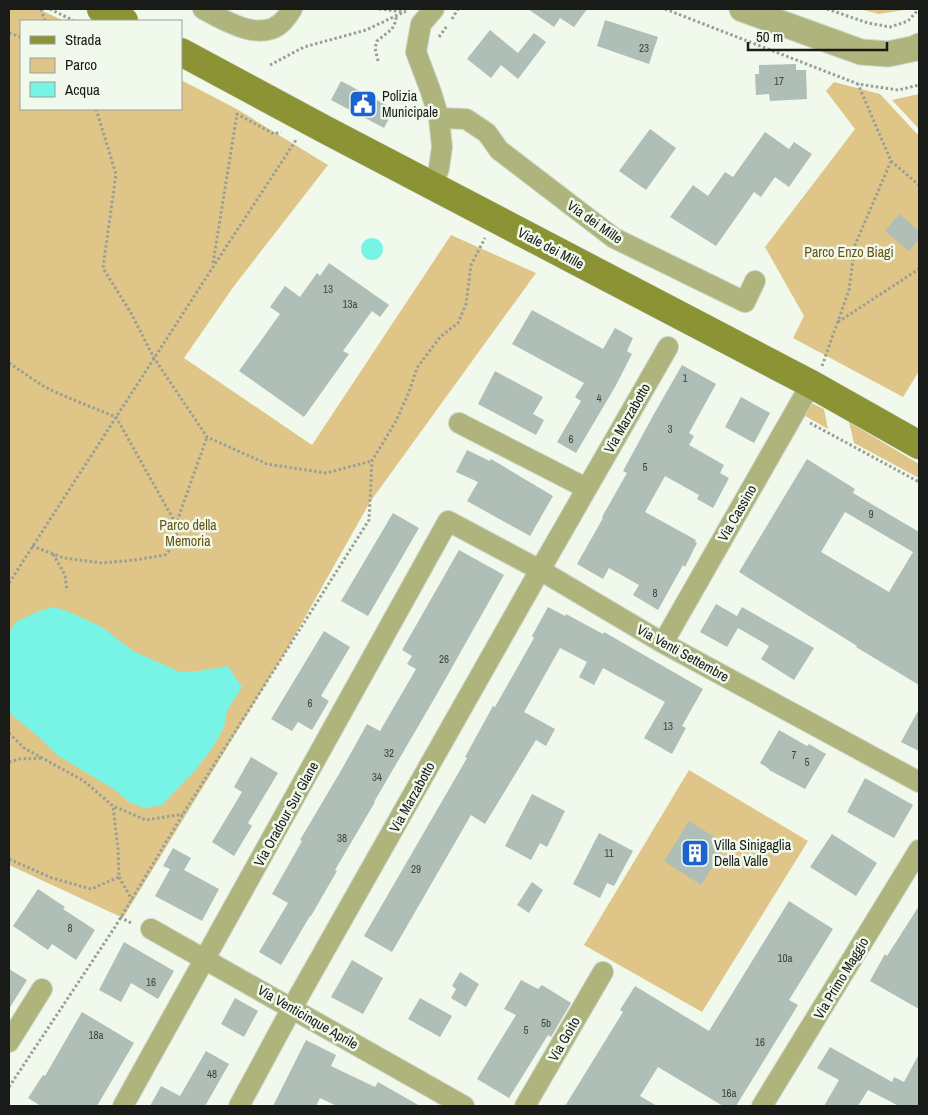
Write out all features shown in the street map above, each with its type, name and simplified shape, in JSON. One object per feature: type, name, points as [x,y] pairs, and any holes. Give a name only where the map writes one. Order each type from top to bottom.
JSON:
[{"type":"main road","points":[[101,9],[122,20]]},
{"type":"main road","name":"Viale dei Mille","points":[[182,53],[433,186],[817,376],[919,445]]},
{"type":"street","points":[[203,9],[230,24],[260,31],[272,28],[282,22],[292,9]]},
{"type":"street","points":[[433,186],[442,147],[438,118],[431,92],[416,52],[421,24],[434,9]]},
{"type":"street","points":[[742,9],[861,52],[888,54],[919,46]]},
{"type":"street","name":"Via dei Mille","points":[[438,118],[466,119],[487,133],[499,150],[614,238],[745,302],[756,281]]},
{"type":"street","name":"Via Marzabotto","points":[[239,1106],[292,1008],[586,488],[668,347]]},
{"type":"street","name":"Via Cassino","points":[[663,643],[817,376]]},
{"type":"street","points":[[459,423],[586,488]]},
{"type":"street","name":"Via Venti Settembre","points":[[448,521],[540,570],[663,643],[919,782]]},
{"type":"street","name":"Via Oradour Sur Glane","points":[[123,1106],[448,521]]},
{"type":"street","name":"Via Primo Maggio","points":[[762,1106],[919,850]]},
{"type":"street","name":"Via Venticinque Aprile","points":[[151,929],[464,1106]]},
{"type":"street","name":"Via Goito","points":[[525,1106],[603,972]]},
{"type":"street","points":[[9,1042],[42,989]]},
{"type":"path","points":[[50,9],[72,20]]},
{"type":"path","points":[[270,65],[304,47],[366,30],[406,12],[379,9]]},
{"type":"path","points":[[437,40],[458,9]]},
{"type":"path","points":[[665,9],[858,84],[898,90],[919,85]]},
{"type":"path","points":[[827,9],[868,23],[890,27],[908,20],[919,9]]},
{"type":"path","points":[[378,61],[375,48],[377,41],[392,28],[396,22],[396,16]]},
{"type":"path","points":[[858,84],[892,161],[919,185]]},
{"type":"path","points":[[96,110],[116,174],[102,268],[131,313],[154,358],[208,438],[267,464],[326,473],[372,460]]},
{"type":"path","points":[[213,266],[237,114],[274,134],[281,132]]},
{"type":"path","points":[[9,583],[296,140]]},
{"type":"path","points":[[817,376],[848,290],[855,245],[892,161]]},
{"type":"path","points":[[9,1087],[132,900],[183,814],[369,520],[372,460],[396,421],[417,368],[440,337],[458,323],[466,304],[470,265],[485,237]]},
{"type":"path","points":[[837,322],[919,270]]},
{"type":"path","points":[[9,363],[43,386],[116,418],[176,524]]},
{"type":"path","points":[[794,414],[919,482]]},
{"type":"path","points":[[32,546],[64,558],[102,563],[165,555],[177,542],[176,524],[208,438]]},
{"type":"path","points":[[53,554],[65,575],[67,591]]},
{"type":"path","points":[[9,733],[24,748],[84,781],[113,806],[146,820],[183,814]]},
{"type":"path","points":[[9,762],[20,759],[44,758]]},
{"type":"path","points":[[113,806],[119,877],[132,900]]},
{"type":"path","points":[[9,859],[52,878],[91,889],[119,877]]},
{"type":"green space","name":"Parco della Memoria","points":[[9,9],[39,9],[62,20],[20,20],[20,110],[182,110],[182,81],[235,108],[328,165],[234,286],[184,358],[312,445],[451,235],[536,273],[370,502],[286,651],[123,918],[9,865]]},
{"type":"green space","points":[[859,9],[905,9],[879,14]]},
{"type":"green space","name":"Parco Enzo Biagi","points":[[834,82],[880,94],[919,136],[919,371],[903,397],[793,338],[804,316],[765,247],[855,129],[826,91]]},
{"type":"green space","points":[[919,94],[919,129],[892,100]]},
{"type":"green space","points":[[807,401],[824,409],[828,429],[800,413]]},
{"type":"green space","points":[[849,422],[919,464],[919,478],[854,443]]},
{"type":"green space","points":[[689,770],[808,841],[702,1012],[584,945]]},
{"type":"water","points":[[372,238],[380,241],[383,249],[380,257],[372,260],[364,257],[361,249],[364,241]]},
{"type":"water","points":[[53,607],[67,611],[102,627],[133,651],[180,672],[228,666],[242,687],[227,711],[224,727],[213,747],[194,772],[162,805],[145,808],[129,802],[115,790],[57,755],[9,711],[9,633],[16,622],[39,611]]},
{"type":"building","points":[[528,9],[587,9],[574,27],[560,18],[554,27]]},
{"type":"building","points":[[605,20],[658,37],[649,64],[597,46]]},
{"type":"building","points":[[490,30],[518,53],[534,33],[546,42],[518,79],[501,65],[491,78],[467,59]]},
{"type":"building","points":[[796,64],[796,70],[806,70],[807,99],[770,101],[769,94],[756,95],[755,74],[759,74],[759,65]]},
{"type":"building","name":"Polizia Municipale","points":[[341,81],[394,109],[384,128],[331,100]]},
{"type":"building","points":[[650,129],[676,148],[646,190],[619,171]]},
{"type":"building","points":[[765,132],[789,149],[794,142],[812,154],[789,187],[775,177],[761,197],[754,192],[716,246],[670,217],[693,185],[708,196],[725,172],[733,177]]},
{"type":"building","points":[[899,214],[919,231],[919,239],[909,251],[885,231]]},
{"type":"building","points":[[329,263],[389,305],[380,317],[372,311],[343,351],[349,354],[304,417],[239,371],[280,314],[270,307],[285,286],[300,297],[317,273],[320,276]]},
{"type":"building","points":[[532,310],[603,349],[615,328],[633,338],[627,351],[632,354],[576,453],[557,442],[581,401],[575,397],[584,383],[512,344]]},
{"type":"building","points":[[682,365],[716,384],[689,433],[694,436],[689,445],[724,465],[720,473],[729,478],[713,508],[697,499],[699,495],[665,476],[645,512],[696,540],[695,542],[697,543],[685,567],[683,565],[658,610],[633,595],[639,585],[609,568],[603,579],[577,564],[627,473],[623,471]]},
{"type":"building","points":[[495,371],[543,397],[533,414],[544,420],[536,435],[478,404]]},
{"type":"building","points":[[741,397],[770,413],[754,443],[725,427]]},
{"type":"building","points":[[467,450],[490,461],[491,459],[553,496],[530,536],[467,501],[478,482],[456,472]]},
{"type":"building","points":[[807,459],[855,489],[853,493],[919,532],[919,685],[856,647],[739,572]],"holes":[[[845,512],[913,552],[889,592],[821,552]]]},
{"type":"building","points":[[393,513],[419,528],[368,616],[341,601]]},
{"type":"building","points":[[459,550],[504,575],[335,870],[337,871],[281,965],[259,952],[288,903],[272,894],[302,841],[300,840],[367,724],[380,731],[416,669],[407,664],[412,656],[402,650]]},
{"type":"building","points":[[716,604],[737,616],[742,607],[814,648],[794,680],[761,659],[769,646],[738,628],[727,647],[700,632]]},
{"type":"building","points":[[548,607],[565,616],[566,614],[603,634],[604,632],[703,689],[682,726],[686,728],[672,754],[644,738],[665,702],[603,668],[594,685],[579,677],[587,662],[560,648],[524,712],[555,729],[546,746],[536,740],[485,824],[471,815],[392,952],[364,936],[467,758],[465,757],[493,706],[495,707],[534,638],[532,636]]},
{"type":"building","points":[[324,631],[350,647],[321,696],[329,701],[312,730],[298,722],[292,731],[271,719]]},
{"type":"building","points":[[919,709],[919,751],[901,742]]},
{"type":"building","points":[[779,730],[807,746],[809,744],[826,754],[805,789],[769,770],[760,763]]},
{"type":"building","points":[[251,757],[278,773],[248,823],[252,826],[234,856],[212,842],[242,792],[234,787]]},
{"type":"building","points":[[865,778],[913,805],[894,838],[847,812]]},
{"type":"building","points":[[532,794],[565,811],[547,847],[540,843],[531,860],[505,846]]},
{"type":"building","name":"Villa Sinigaglia Della Valle","points":[[689,821],[727,845],[701,885],[664,861]]},
{"type":"building","points":[[599,833],[633,851],[614,886],[607,883],[600,898],[573,884]]},
{"type":"building","points":[[832,834],[877,863],[856,896],[810,867]]},
{"type":"building","points":[[173,848],[191,858],[184,870],[219,889],[202,921],[155,896],[170,869],[163,866]]},
{"type":"building","points":[[532,882],[543,890],[529,913],[517,905]]},
{"type":"building","points":[[38,889],[65,907],[63,909],[95,930],[76,960],[52,944],[48,950],[13,926]]},
{"type":"building","points":[[789,901],[833,929],[789,1000],[798,1005],[736,1106],[723,1106],[658,1067],[640,1096],[657,1106],[565,1106],[623,1012],[620,1010],[635,986],[709,1031]]},
{"type":"building","points":[[919,906],[919,1009],[870,981],[885,954],[887,956]]},
{"type":"building","points":[[124,942],[174,971],[158,999],[131,983],[121,1002],[99,990]]},
{"type":"building","points":[[352,960],[383,978],[363,1014],[331,997]]},
{"type":"building","points":[[9,969],[27,980],[9,1009]]},
{"type":"building","points":[[460,972],[479,984],[466,1007],[451,998],[456,989],[452,986]]},
{"type":"building","points":[[521,980],[538,989],[542,985],[571,1003],[551,1037],[548,1035],[509,1098],[477,1079],[516,1015],[504,1009]]},
{"type":"building","points":[[235,998],[258,1011],[244,1037],[221,1024]]},
{"type":"building","points":[[420,998],[452,1016],[440,1037],[408,1019]]},
{"type":"building","points":[[82,1012],[134,1043],[97,1106],[41,1106],[28,1098],[43,1075],[45,1076]]},
{"type":"building","points":[[306,1040],[336,1055],[331,1066],[375,1087],[378,1082],[420,1106],[337,1106],[320,1098],[316,1106],[273,1106]]},
{"type":"building","points":[[830,1047],[892,1082],[894,1077],[904,1082],[919,1054],[919,1106],[899,1106],[868,1090],[858,1106],[824,1106],[839,1080],[817,1068]]},
{"type":"building","points":[[206,1051],[229,1064],[205,1106],[150,1106],[161,1086],[180,1096]]},
{"type":"place","name":"Polizia Municipale","points":[[363,104]]},
{"type":"place","name":"Villa Sinigaglia Della Valle","points":[[695,853]]}]
